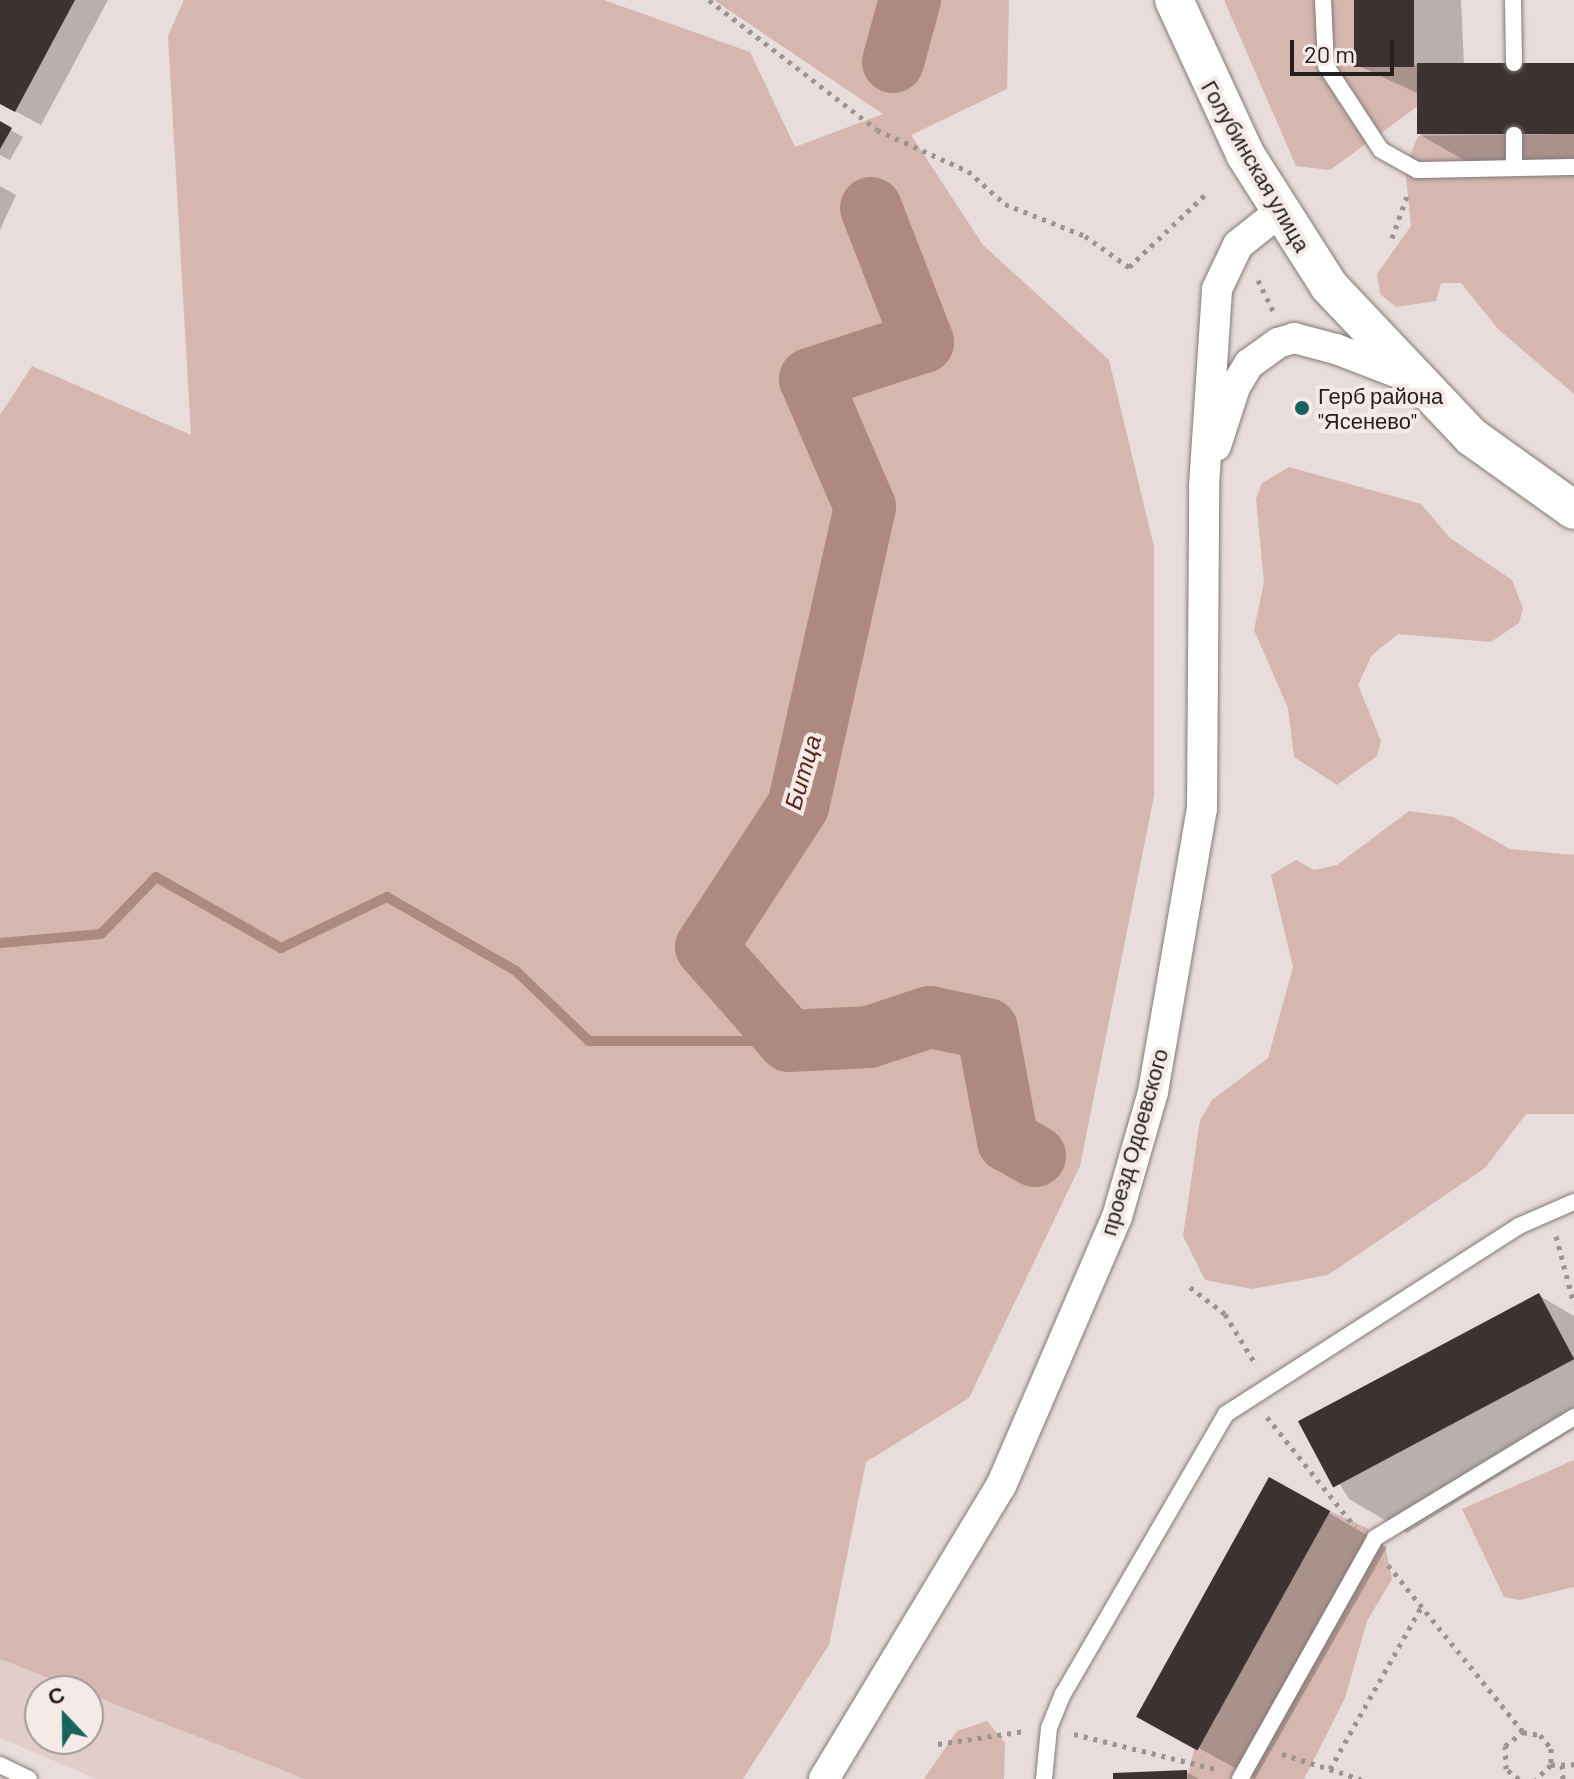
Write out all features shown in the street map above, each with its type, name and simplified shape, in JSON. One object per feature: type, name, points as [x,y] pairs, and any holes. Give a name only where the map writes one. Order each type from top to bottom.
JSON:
[{"type":"street","name":"Голубинская улица","points":[[1174,0],[1213,96],[1278,213],[1329,286],[1409,377],[1472,437],[1574,510]]},
{"type":"street","name":"проезд Одоевского","points":[[824,1779],[1001,1486],[1117,1217],[1153,1092],[1202,809],[1204,486],[1217,289],[1238,245],[1278,213]]},
{"type":"street","name":"проезд Одоевского","points":[[1204,486],[1235,387],[1249,364],[1278,343],[1294,338],[1336,349],[1409,377]]},
{"type":"lane","points":[[1323,0],[1326,66],[1350,110],[1381,150],[1417,170],[1574,167]]},
{"type":"lane","points":[[1513,0],[1514,63]]},
{"type":"lane","points":[[1514,135],[1514,168]]},
{"type":"lane","points":[[1044,1779],[1049,1728],[1209,1438],[1267,1383],[1549,1210],[1574,1202]]},
{"type":"lane","points":[[1240,1777],[1253,1745],[1375,1538],[1574,1417]]},
{"type":"lane","points":[[0,1765],[29,1779]]},
{"type":"path","points":[[709,0],[877,130],[968,171],[1005,204],[1085,236],[1129,267],[1207,193]]},
{"type":"path","points":[[1392,238],[1417,170]]},
{"type":"path","points":[[1253,270],[1279,323]]},
{"type":"path","points":[[1549,1210],[1574,1304]]},
{"type":"path","points":[[1190,1287],[1225,1314],[1267,1383]]},
{"type":"path","points":[[1330,1769],[1422,1606]]},
{"type":"path","points":[[938,1744],[1049,1728],[1240,1777]]},
{"type":"path","points":[[1515,1778],[1506,1769],[1505,1746],[1523,1732],[1540,1735],[1551,1748],[1551,1765]]},
{"type":"path","points":[[1253,1745],[1361,1779]]},
{"type":"path","points":[[1536,1779],[1551,1765],[1574,1764]]},
{"type":"path","points":[[1562,1765],[1563,1779]]},
{"type":"shaded area","points":[[184,0],[604,0],[750,52],[795,147],[883,114],[714,0],[1009,0],[1007,89],[911,135],[983,245],[1109,360],[1154,547],[1154,796],[1080,1166],[969,1398],[866,1462],[829,1645],[743,1779],[305,1779],[104,1700],[104,1675],[41,1675],[0,1659],[0,415],[32,366],[191,435],[168,36]]},
{"type":"shaded area","points":[[1224,0],[1354,0],[1357,67],[1417,65],[1418,106],[1330,170],[1296,166]]},
{"type":"shaded area","points":[[1574,134],[1574,394],[1498,329],[1461,283],[1441,283],[1436,301],[1396,307],[1380,294],[1377,274],[1411,226],[1405,167],[1418,136]]},
{"type":"shaded area","points":[[1289,467],[1421,504],[1450,538],[1512,580],[1523,608],[1519,623],[1491,642],[1398,634],[1372,655],[1358,685],[1381,741],[1377,756],[1337,785],[1294,757],[1288,708],[1254,630],[1264,582],[1256,499],[1262,483]]},
{"type":"shaded area","points":[[1409,811],[1453,817],[1510,849],[1574,855],[1574,1114],[1526,1114],[1485,1168],[1328,1275],[1252,1289],[1205,1280],[1183,1236],[1200,1120],[1212,1100],[1268,1058],[1293,967],[1271,875],[1296,860],[1314,870],[1337,865]]},
{"type":"shaded area","points":[[1574,1460],[1574,1587],[1520,1600],[1504,1597],[1462,1509]]},
{"type":"shaded area","points":[[1330,1511],[1367,1528],[1386,1550],[1392,1579],[1367,1621],[1345,1698],[1304,1779],[1187,1779],[1194,1750]]},
{"type":"shaded area","points":[[0,1659],[40,1675],[24,1675],[24,1748],[0,1738]]},
{"type":"shaded area","points":[[104,1700],[305,1779],[97,1779],[40,1755],[104,1755]]},
{"type":"shaded area","points":[[987,1721],[1005,1743],[1004,1779],[924,1779],[957,1731]]},
{"type":"building","points":[[0,0],[75,0],[15,112],[0,104]]},
{"type":"building","points":[[1354,0],[1414,0],[1414,67],[1354,67]]},
{"type":"building","points":[[1417,63],[1574,63],[1574,134],[1417,134]]},
{"type":"building","points":[[0,121],[12,128],[0,149]]},
{"type":"building","points":[[1539,1293],[1574,1359],[1333,1487],[1298,1421]]},
{"type":"building","points":[[1269,1477],[1330,1511],[1197,1751],[1136,1717]]},
{"type":"building","points":[[1187,1770],[1187,1779],[1113,1779],[1113,1773]]},
{"type":"waterway","name":"Битца","points":[[893,62],[910,0]]},
{"type":"waterway","name":"Битца","points":[[871,208],[923,342],[810,379],[865,507],[798,806],[706,947],[789,1041],[869,1037],[930,1017],[987,1029],[1008,1141],[1035,1156]]},
{"type":"waterway","points":[[0,943],[101,934],[156,877],[281,948],[387,897],[516,971],[589,1041],[789,1041]]},
{"type":"place","name":"Герб района \"Ясенево\"","points":[[1302,408]]}]
